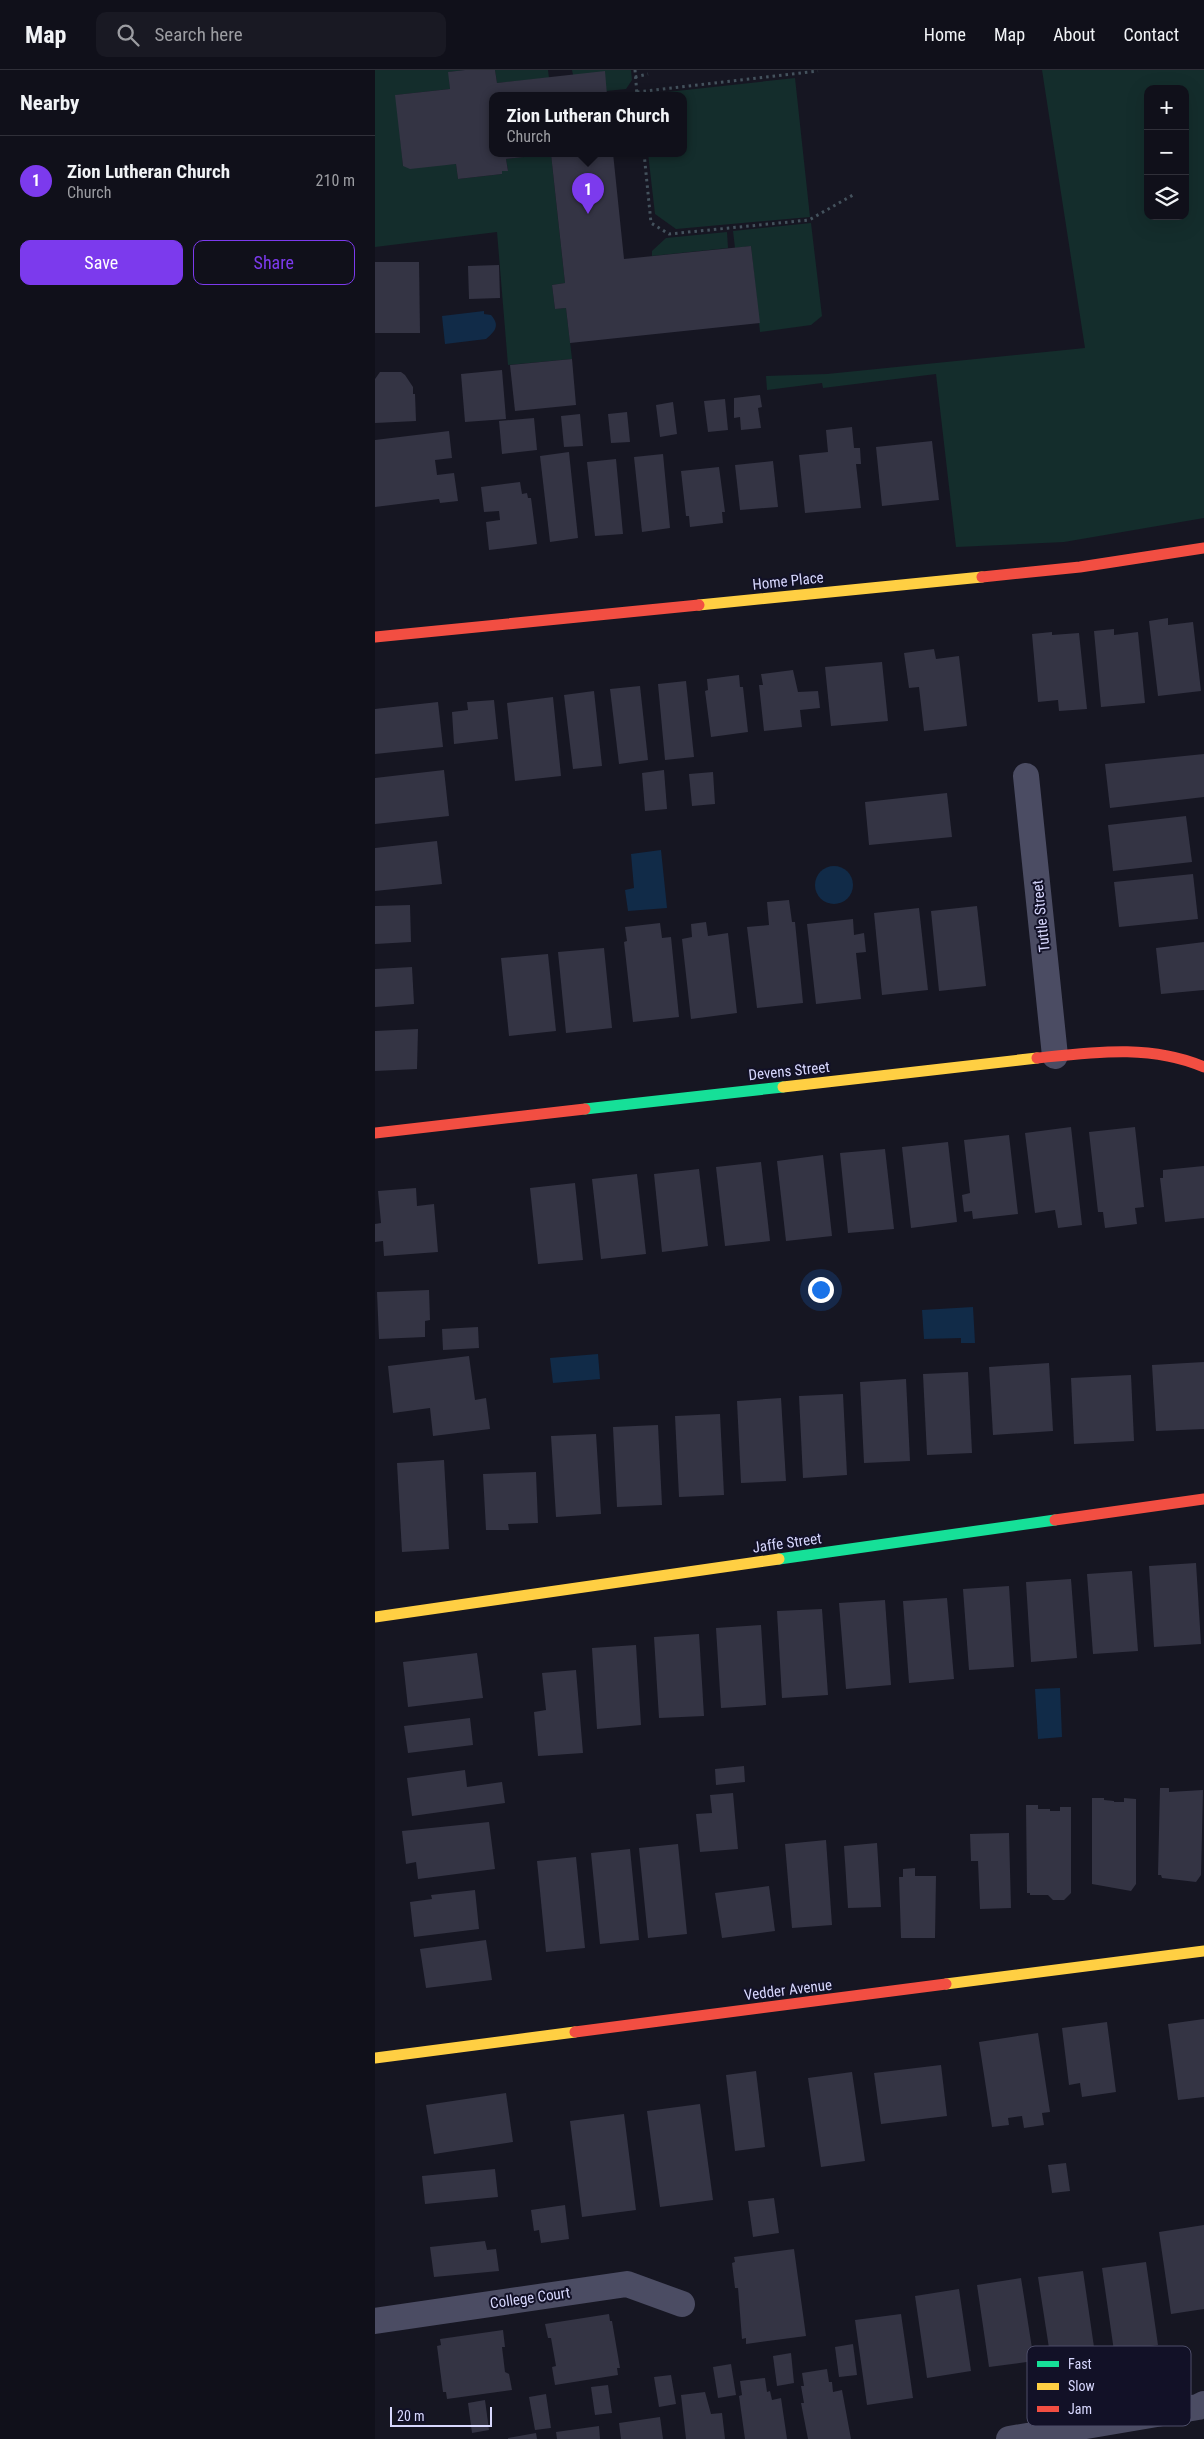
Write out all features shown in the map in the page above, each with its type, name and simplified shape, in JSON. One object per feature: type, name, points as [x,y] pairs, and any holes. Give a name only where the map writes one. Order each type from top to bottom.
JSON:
[{"type":"street","name":"Home Place","points":[[375,637],[1080,567],[1204,548]]},
{"type":"street","name":"Tuttle Street","points":[[1026,776],[1055,1056]]},
{"type":"street","name":"Devens Street","points":[[375,1133],[1055,1056],[1134,1050],[1191,1060],[1204,1067]]},
{"type":"street","name":"Jaffe Street","points":[[375,1617],[1204,1499]]},
{"type":"street","name":"Vedder Avenue","points":[[375,2058],[1204,1951]]},
{"type":"street","name":"College Court","points":[[375,2321],[627,2284],[682,2304]]},
{"type":"street","points":[[1191,2408],[1204,2404]]},
{"type":"street","points":[[1009,2439],[1086,2426]]},
{"type":"path","points":[[635,70],[637,92]]},
{"type":"path","points":[[653,92],[817,72]]},
{"type":"path","points":[[635,77],[648,74]]},
{"type":"path","points":[[644,157],[651,223],[669,234],[809,220],[853,196]]},
{"type":"green space","points":[[375,70],[465,70],[449,72],[450,89],[396,95],[403,166],[456,164],[458,179],[502,174],[502,171],[508,170],[506,159],[551,157],[565,283],[552,285],[555,309],[566,308],[572,359],[508,365],[497,232],[375,247]]},
{"type":"green space","points":[[495,70],[548,70],[549,78],[497,83]]},
{"type":"green space","points":[[572,70],[631,70],[632,80],[626,89],[606,91],[573,75]]},
{"type":"green space","points":[[1042,70],[1204,70],[1204,518],[1064,542],[956,547],[936,374],[823,388],[822,383],[767,390],[766,376],[827,374],[1085,348]]},
{"type":"green space","points":[[795,78],[810,217],[676,229],[655,214],[648,157],[687,157],[687,92],[667,92]]},
{"type":"green space","points":[[811,223],[822,316],[811,325],[760,332],[751,246],[735,248],[733,231]]},
{"type":"green space","points":[[727,232],[728,248],[652,256],[652,251],[666,238]]},
{"type":"water","points":[[484,311],[484,314],[491,315],[496,322],[494,331],[486,339],[445,344],[442,316]]},
{"type":"water","points":[[661,850],[667,908],[628,911],[625,890],[634,888],[631,854]]},
{"type":"water","points":[[834,866],[847,872],[853,885],[847,898],[834,904],[821,898],[815,885],[821,872]]},
{"type":"water","points":[[973,1307],[975,1343],[961,1343],[961,1338],[924,1339],[922,1310]]},
{"type":"water","points":[[598,1354],[600,1379],[553,1383],[550,1358]]},
{"type":"water","points":[[1060,1688],[1062,1737],[1038,1739],[1035,1689]]},
{"type":"building","points":[[495,70],[497,83],[605,71],[607,92],[489,92],[489,157],[524,157],[506,159],[508,171],[502,171],[502,174],[458,179],[456,164],[410,169],[403,166],[395,95],[450,89],[448,72]]},
{"type":"building","points":[[551,157],[613,157],[624,259],[751,246],[760,323],[570,343],[566,308],[555,309],[552,285],[565,283]]},
{"type":"building","points":[[375,262],[419,262],[420,333],[375,333]]},
{"type":"building","points":[[499,265],[500,298],[469,299],[468,266]]},
{"type":"building","points":[[572,359],[576,405],[515,411],[510,365]]},
{"type":"building","points":[[502,370],[506,419],[465,422],[461,374]]},
{"type":"building","points":[[380,372],[401,372],[405,375],[413,387],[413,394],[415,394],[416,421],[375,423],[375,379]]},
{"type":"building","points":[[760,395],[762,407],[758,408],[761,428],[741,430],[740,417],[734,418],[734,398]]},
{"type":"building","points":[[725,399],[728,430],[708,432],[704,401]]},
{"type":"building","points":[[673,402],[677,434],[660,437],[656,405]]},
{"type":"building","points":[[627,412],[630,442],[611,443],[608,414]]},
{"type":"building","points":[[580,414],[583,446],[564,447],[561,416]]},
{"type":"building","points":[[534,418],[537,450],[502,454],[499,421]]},
{"type":"building","points":[[852,427],[854,448],[860,448],[861,464],[856,464],[861,508],[805,513],[799,455],[828,452],[826,430]]},
{"type":"building","points":[[449,431],[452,458],[435,460],[437,475],[454,473],[458,501],[440,503],[439,499],[375,507],[375,440]]},
{"type":"building","points":[[932,441],[939,500],[882,506],[876,447]]},
{"type":"building","points":[[569,452],[578,538],[550,542],[540,456]]},
{"type":"building","points":[[663,454],[670,528],[642,532],[634,457]]},
{"type":"building","points":[[616,459],[623,534],[595,536],[587,462]]},
{"type":"building","points":[[773,461],[778,507],[740,510],[735,465]]},
{"type":"building","points":[[719,467],[725,512],[722,512],[723,523],[690,527],[689,516],[686,516],[681,471]]},
{"type":"building","points":[[520,482],[522,494],[527,493],[528,498],[531,498],[537,544],[489,550],[486,522],[500,520],[499,511],[484,512],[481,487]]},
{"type":"building","points":[[1168,618],[1168,625],[1193,622],[1201,691],[1158,696],[1149,621]]},
{"type":"building","points":[[1114,629],[1114,635],[1138,632],[1145,703],[1101,707],[1094,631]]},
{"type":"building","points":[[1052,632],[1052,635],[1079,633],[1087,709],[1059,711],[1058,700],[1038,702],[1032,634]]},
{"type":"building","points":[[934,649],[936,659],[959,656],[967,726],[924,731],[919,687],[909,688],[904,653]]},
{"type":"building","points":[[882,662],[888,721],[831,726],[825,667]]},
{"type":"building","points":[[793,670],[798,692],[818,691],[820,708],[800,710],[802,727],[764,731],[759,685],[763,685],[761,674]]},
{"type":"building","points":[[739,675],[740,687],[743,687],[748,732],[711,737],[705,691],[708,690],[707,679]]},
{"type":"building","points":[[686,681],[694,757],[665,760],[658,684]]},
{"type":"building","points":[[640,686],[648,760],[619,764],[610,689]]},
{"type":"building","points":[[594,691],[602,766],[573,769],[564,695]]},
{"type":"building","points":[[553,697],[561,776],[515,781],[507,703]]},
{"type":"building","points":[[494,700],[498,739],[454,744],[452,712],[468,710],[467,702]]},
{"type":"building","points":[[438,702],[443,747],[375,754],[375,709]]},
{"type":"building","points":[[1204,754],[1204,797],[1110,808],[1105,764]]},
{"type":"building","points":[[444,770],[449,816],[375,824],[375,778]]},
{"type":"building","points":[[664,770],[667,809],[645,811],[642,773]]},
{"type":"building","points":[[713,772],[715,804],[692,806],[689,774]]},
{"type":"building","points":[[947,793],[952,837],[869,845],[865,802]]},
{"type":"building","points":[[1186,816],[1192,862],[1113,871],[1108,825]]},
{"type":"building","points":[[437,841],[442,884],[375,891],[375,848]]},
{"type":"building","points":[[1193,874],[1198,919],[1119,927],[1114,882]]},
{"type":"building","points":[[789,900],[792,922],[795,922],[803,1003],[757,1008],[747,927],[769,925],[767,902]]},
{"type":"building","points":[[410,905],[411,942],[375,944],[375,906]]},
{"type":"building","points":[[977,906],[986,986],[939,991],[931,911]]},
{"type":"building","points":[[919,908],[928,990],[882,995],[874,913]]},
{"type":"building","points":[[853,919],[854,935],[864,933],[866,952],[856,953],[861,999],[816,1004],[807,924]]},
{"type":"building","points":[[706,922],[708,936],[728,933],[737,1013],[691,1019],[682,939],[692,937],[691,924]]},
{"type":"building","points":[[660,923],[662,938],[671,937],[679,1017],[633,1022],[624,942],[627,941],[625,927]]},
{"type":"building","points":[[1204,942],[1204,990],[1161,994],[1156,948]]},
{"type":"building","points":[[604,948],[612,1028],[566,1033],[558,952]]},
{"type":"building","points":[[548,954],[556,1031],[509,1036],[501,958]]},
{"type":"building","points":[[412,967],[414,1004],[375,1007],[375,969]]},
{"type":"building","points":[[418,1029],[417,1069],[375,1071],[375,1031]]},
{"type":"building","points":[[1071,1127],[1082,1225],[1058,1228],[1055,1210],[1035,1213],[1025,1133]]},
{"type":"building","points":[[1135,1127],[1144,1207],[1135,1208],[1137,1224],[1105,1228],[1103,1212],[1098,1212],[1089,1132]]},
{"type":"building","points":[[1009,1135],[1018,1214],[973,1219],[972,1211],[964,1212],[962,1195],[970,1193],[964,1140]]},
{"type":"building","points":[[948,1142],[957,1222],[911,1228],[902,1147]]},
{"type":"building","points":[[885,1149],[894,1229],[848,1233],[840,1153]]},
{"type":"building","points":[[823,1155],[832,1236],[786,1241],[777,1161]]},
{"type":"building","points":[[761,1162],[770,1241],[725,1246],[716,1167]]},
{"type":"building","points":[[1204,1166],[1204,1218],[1165,1222],[1160,1178],[1163,1178],[1163,1170]]},
{"type":"building","points":[[699,1169],[708,1246],[662,1252],[654,1174]]},
{"type":"building","points":[[637,1174],[646,1254],[601,1259],[592,1179]]},
{"type":"building","points":[[575,1183],[583,1260],[538,1264],[530,1188]]},
{"type":"building","points":[[416,1188],[417,1206],[434,1204],[438,1252],[384,1256],[383,1241],[375,1242],[375,1224],[381,1223],[378,1191]]},
{"type":"building","points":[[429,1290],[430,1320],[425,1321],[425,1337],[379,1339],[377,1292]]},
{"type":"building","points":[[478,1327],[479,1348],[443,1350],[442,1329]]},
{"type":"building","points":[[469,1356],[475,1400],[486,1398],[490,1429],[433,1436],[430,1408],[393,1413],[388,1366]]},
{"type":"building","points":[[1204,1362],[1204,1429],[1156,1431],[1152,1365]]},
{"type":"building","points":[[1049,1363],[1053,1431],[993,1435],[989,1367]]},
{"type":"building","points":[[968,1372],[972,1453],[927,1455],[923,1374]]},
{"type":"building","points":[[1131,1375],[1134,1441],[1074,1444],[1071,1378]]},
{"type":"building","points":[[906,1379],[910,1461],[864,1463],[860,1382]]},
{"type":"building","points":[[843,1394],[847,1475],[803,1478],[799,1396]]},
{"type":"building","points":[[781,1398],[786,1481],[741,1483],[737,1401]]},
{"type":"building","points":[[720,1414],[724,1495],[679,1497],[675,1416]]},
{"type":"building","points":[[658,1425],[662,1505],[617,1507],[613,1427]]},
{"type":"building","points":[[596,1434],[601,1514],[556,1517],[551,1436]]},
{"type":"building","points":[[444,1460],[449,1549],[402,1552],[397,1463]]},
{"type":"building","points":[[536,1472],[538,1523],[508,1524],[509,1530],[486,1530],[483,1474]]},
{"type":"building","points":[[1196,1563],[1201,1644],[1154,1647],[1149,1566]]},
{"type":"building","points":[[1132,1571],[1138,1651],[1093,1654],[1087,1574]]},
{"type":"building","points":[[1071,1579],[1077,1658],[1031,1662],[1026,1582]]},
{"type":"building","points":[[1009,1586],[1014,1667],[969,1670],[963,1589]]},
{"type":"building","points":[[947,1598],[954,1679],[909,1683],[903,1601]]},
{"type":"building","points":[[885,1600],[891,1685],[846,1689],[839,1603]]},
{"type":"building","points":[[822,1609],[828,1695],[782,1698],[777,1611]]},
{"type":"building","points":[[761,1625],[766,1705],[721,1708],[716,1628]]},
{"type":"building","points":[[699,1634],[704,1716],[659,1718],[654,1637]]},
{"type":"building","points":[[636,1645],[641,1725],[597,1729],[592,1648]]},
{"type":"building","points":[[477,1653],[483,1698],[408,1707],[403,1662]]},
{"type":"building","points":[[576,1670],[583,1753],[538,1756],[534,1712],[546,1710],[542,1673]]},
{"type":"building","points":[[470,1718],[473,1745],[408,1753],[404,1726]]},
{"type":"building","points":[[744,1766],[745,1782],[716,1785],[715,1769]]},
{"type":"building","points":[[465,1770],[467,1787],[502,1782],[505,1803],[412,1816],[407,1778]]},
{"type":"building","points":[[1160,1788],[1169,1788],[1169,1792],[1203,1790],[1201,1875],[1196,1882],[1162,1878],[1161,1875],[1158,1875]]},
{"type":"building","points":[[733,1793],[738,1849],[700,1852],[696,1814],[712,1813],[710,1795]]},
{"type":"building","points":[[1092,1798],[1104,1798],[1104,1800],[1114,1802],[1124,1802],[1124,1798],[1136,1799],[1136,1884],[1131,1891],[1092,1884]]},
{"type":"building","points":[[1026,1805],[1038,1805],[1038,1809],[1050,1809],[1050,1811],[1060,1811],[1060,1807],[1071,1807],[1071,1893],[1064,1900],[1053,1900],[1048,1895],[1030,1895],[1030,1893],[1027,1893]]},
{"type":"building","points":[[489,1822],[495,1869],[418,1879],[416,1862],[406,1864],[402,1831]]},
{"type":"building","points":[[1009,1833],[1011,1908],[980,1909],[978,1861],[971,1861],[970,1834]]},
{"type":"building","points":[[826,1840],[832,1925],[792,1928],[785,1844]]},
{"type":"building","points":[[877,1843],[881,1907],[848,1908],[844,1846]]},
{"type":"building","points":[[678,1844],[687,1934],[648,1938],[639,1848]]},
{"type":"building","points":[[630,1849],[639,1940],[600,1944],[591,1853]]},
{"type":"building","points":[[576,1857],[585,1948],[546,1952],[537,1861]]},
{"type":"building","points":[[915,1868],[915,1876],[936,1876],[935,1938],[901,1938],[899,1877],[903,1877],[903,1869]]},
{"type":"building","points":[[769,1886],[775,1931],[722,1938],[715,1893]]},
{"type":"building","points":[[475,1890],[479,1929],[414,1937],[410,1902],[432,1899],[431,1895]]},
{"type":"building","points":[[486,1940],[492,1980],[426,1988],[420,1949]]},
{"type":"building","points":[[1204,2019],[1204,2097],[1178,2100],[1168,2024]]},
{"type":"building","points":[[1107,2022],[1116,2092],[1082,2097],[1080,2083],[1069,2085],[1062,2028]]},
{"type":"building","points":[[1038,2033],[1050,2112],[1042,2113],[1044,2125],[1024,2128],[1022,2116],[1008,2118],[1009,2125],[992,2127],[979,2042]]},
{"type":"building","points":[[941,2065],[947,2116],[881,2124],[874,2073]]},
{"type":"building","points":[[756,2071],[765,2147],[735,2151],[726,2075]]},
{"type":"building","points":[[852,2072],[865,2161],[821,2167],[808,2078]]},
{"type":"building","points":[[506,2093],[513,2142],[434,2154],[426,2105]]},
{"type":"building","points":[[700,2104],[713,2200],[660,2207],[647,2111]]},
{"type":"building","points":[[624,2114],[636,2210],[582,2217],[570,2121]]},
{"type":"building","points":[[1066,2163],[1070,2191],[1052,2193],[1048,2165]]},
{"type":"building","points":[[495,2169],[498,2197],[425,2204],[422,2176]]},
{"type":"building","points":[[774,2198],[779,2233],[753,2237],[748,2201]]},
{"type":"building","points":[[565,2205],[569,2239],[541,2243],[539,2230],[534,2231],[531,2210]]},
{"type":"building","points":[[1204,2225],[1204,2309],[1171,2314],[1159,2232]]},
{"type":"building","points":[[485,2241],[487,2250],[496,2249],[499,2271],[434,2277],[430,2247]]},
{"type":"building","points":[[794,2249],[806,2336],[746,2344],[746,2338],[742,2339],[738,2288],[735,2288],[732,2263],[735,2262],[734,2257]]},
{"type":"building","points":[[1146,2262],[1158,2345],[1113,2346],[1102,2268]]},
{"type":"building","points":[[1083,2271],[1094,2346],[1049,2346],[1038,2277]]},
{"type":"building","points":[[1021,2278],[1032,2346],[1027,2346],[1027,2362],[989,2367],[977,2285]]},
{"type":"building","points":[[959,2289],[971,2371],[927,2378],[915,2296]]},
{"type":"building","points":[[609,2314],[610,2321],[612,2321],[620,2368],[617,2368],[618,2375],[555,2385],[552,2367],[556,2366],[551,2338],[548,2338],[545,2324]]},
{"type":"building","points":[[901,2314],[913,2398],[867,2405],[855,2320]]},
{"type":"building","points":[[503,2330],[505,2347],[502,2347],[505,2372],[509,2374],[512,2390],[447,2399],[446,2392],[443,2392],[437,2346],[441,2345],[440,2339]]},
{"type":"building","points":[[853,2344],[857,2375],[839,2377],[835,2347]]},
{"type":"building","points":[[791,2353],[794,2383],[777,2386],[773,2356]]},
{"type":"building","points":[[731,2364],[736,2395],[718,2398],[713,2367]]},
{"type":"building","points":[[827,2369],[829,2382],[832,2382],[833,2392],[842,2390],[851,2439],[808,2439],[801,2403],[804,2403],[801,2386],[804,2386],[802,2373]]},
{"type":"building","points":[[671,2375],[676,2404],[659,2407],[654,2377]]},
{"type":"building","points":[[765,2378],[767,2392],[770,2391],[772,2400],[781,2398],[787,2439],[745,2439],[739,2396],[742,2395],[740,2381]]},
{"type":"building","points":[[608,2385],[612,2413],[595,2415],[591,2387]]},
{"type":"building","points":[[705,2392],[711,2414],[722,2413],[725,2439],[686,2439],[681,2395]]},
{"type":"building","points":[[546,2394],[551,2428],[535,2430],[529,2397]]},
{"type":"building","points":[[485,2400],[489,2430],[472,2433],[468,2403]]},
{"type":"building","points":[[660,2417],[663,2439],[621,2439],[619,2423]]},
{"type":"building","points":[[599,2426],[600,2439],[557,2439],[556,2432]]},
{"type":"building","points":[[536,2433],[537,2439],[508,2439],[508,2438]]},
{"type":"traffic: fast","points":[[585,1109],[783,1087]]},
{"type":"traffic: fast","points":[[779,1559],[1055,1520]]},
{"type":"traffic: slow","points":[[699,605],[982,577]]},
{"type":"traffic: slow","points":[[783,1087],[1037,1058]]},
{"type":"traffic: slow","points":[[375,1617],[779,1559]]},
{"type":"traffic: slow","points":[[946,1984],[1204,1951]]},
{"type":"traffic: slow","points":[[375,2058],[575,2032]]},
{"type":"traffic: jam","points":[[982,577],[1080,567],[1204,548]]},
{"type":"traffic: jam","points":[[375,637],[699,605]]},
{"type":"traffic: jam","points":[[1037,1058],[1101,1052],[1143,1052],[1164,1055],[1204,1067]]},
{"type":"traffic: jam","points":[[375,1133],[585,1109]]},
{"type":"traffic: jam","points":[[1055,1520],[1204,1499]]},
{"type":"traffic: jam","points":[[575,2032],[946,1984]]},
{"type":"place","name":"Zion Lutheran Church","points":[[588,214]]}]
